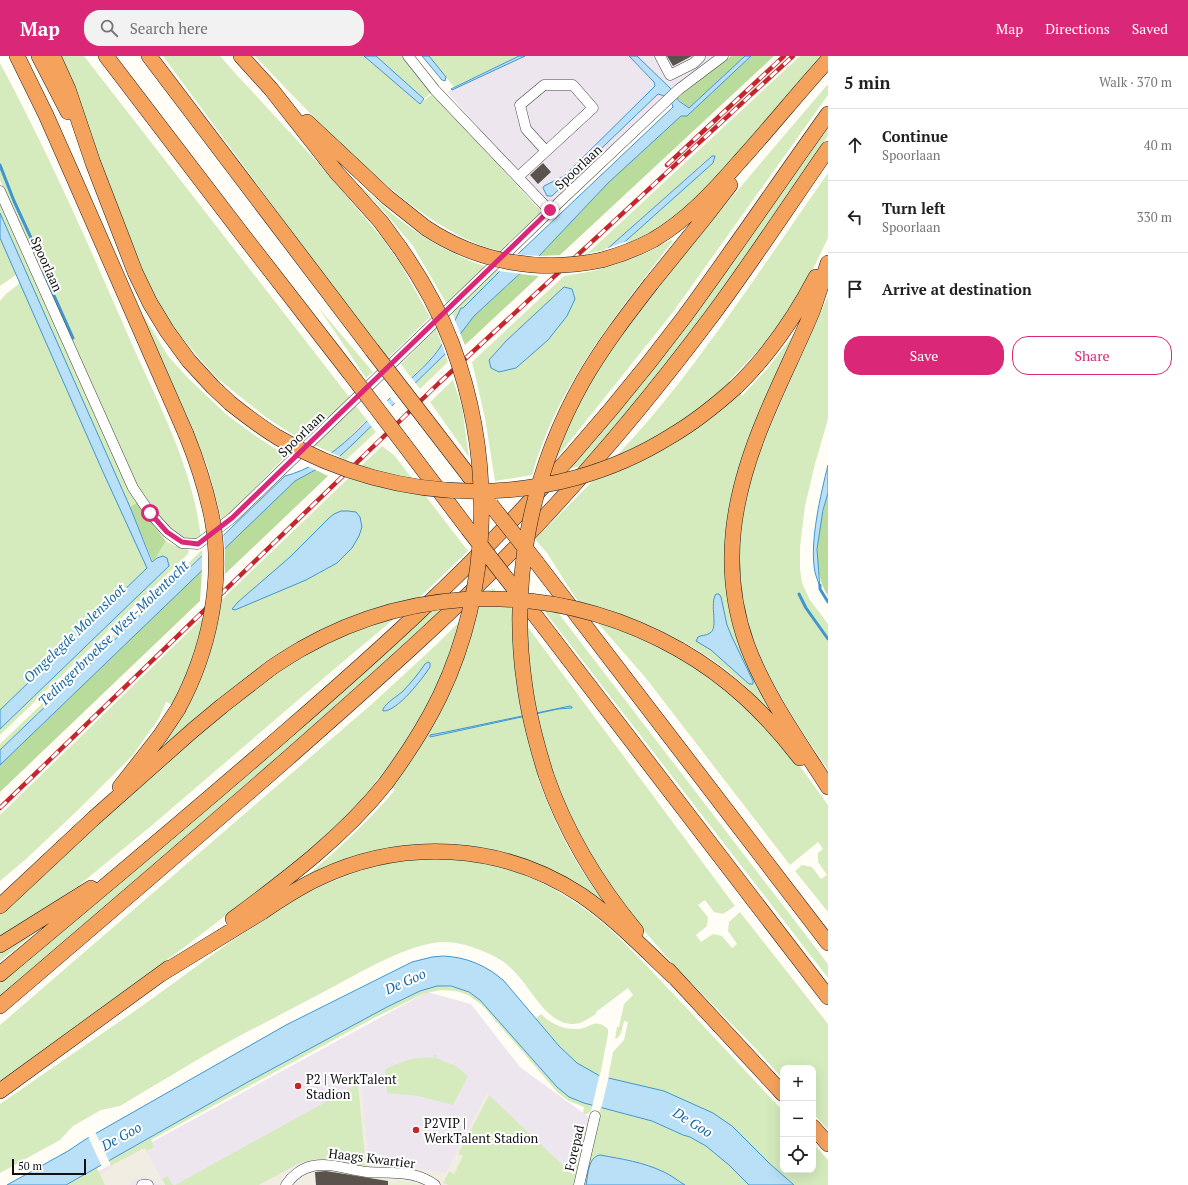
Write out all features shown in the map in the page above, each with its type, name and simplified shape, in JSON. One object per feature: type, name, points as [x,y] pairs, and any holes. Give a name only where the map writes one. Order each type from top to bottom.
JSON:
[{"type":"highway","points":[[17,56],[46,115],[186,434],[202,477],[210,512],[215,549],[215,578],[212,612],[203,650],[192,681],[178,709],[160,736],[94,818]]},
{"type":"highway","points":[[40,56],[93,162]]},
{"type":"highway","points":[[53,56],[68,89],[93,162],[136,272],[158,317],[177,346],[200,374],[230,403],[261,426],[292,445],[318,458],[357,473],[390,482],[455,491],[518,489],[558,482],[586,474],[616,464],[645,451],[671,437],[700,418],[736,387],[762,359],[783,332],[803,301],[828,253]]},
{"type":"highway","points":[[106,56],[828,997]]},
{"type":"highway","points":[[149,56],[372,350],[828,944]]},
{"type":"highway","points":[[0,1091],[161,974],[273,889],[323,849],[352,822],[386,783],[406,755],[431,714],[458,652],[470,610],[479,555],[481,529],[482,506],[480,469],[476,436],[467,391],[451,343],[437,310],[421,280],[381,222],[337,173],[270,89],[241,56]]},
{"type":"highway","points":[[270,89],[382,192],[412,218],[443,239],[467,250],[493,259],[518,264],[545,266],[580,264],[602,260],[638,247],[670,229],[692,212],[730,173],[828,60]]},
{"type":"highway","points":[[780,1091],[674,977],[621,912],[600,882],[573,837],[546,775],[535,737],[526,698],[522,662],[520,615],[522,572],[528,528],[550,451],[574,397],[593,365],[633,307],[706,216],[791,102]]},
{"type":"highway","points":[[0,974],[142,856],[342,682],[461,573],[529,502],[606,416],[651,360],[727,258],[828,114]]},
{"type":"highway","points":[[0,1006],[382,676],[453,610],[514,550],[632,418],[739,278],[828,149]]},
{"type":"highway","points":[[828,263],[812,312],[764,420],[747,464],[736,507],[732,546],[733,586],[741,627],[751,656],[761,678],[828,787]]},
{"type":"highway","points":[[0,906],[94,818],[222,706],[271,668],[312,643],[334,632],[366,620],[419,606],[454,600],[502,599],[547,603],[579,609],[625,623],[651,634],[712,670],[751,702],[782,735],[828,794]]},
{"type":"highway","points":[[161,974],[300,888],[324,876],[374,858],[409,852],[435,851],[464,853],[494,858],[528,868],[557,881],[601,910],[674,977]]},
{"type":"highway","points":[[0,945],[142,856]]},
{"type":"highway","points":[[801,908],[828,938]]},
{"type":"highway","points":[[816,1130],[828,1144]]},
{"type":"street","points":[[408,56],[435,90],[550,210]]},
{"type":"street","points":[[660,56],[670,75],[694,64],[701,56]]},
{"type":"street","name":"Spoorlaan","points":[[0,191],[133,488],[150,513],[167,532],[182,542],[198,544],[232,518],[550,210],[678,90],[723,56]]},
{"type":"street","points":[[518,177],[594,108],[573,86],[544,85],[520,105],[526,129],[546,151]]},
{"type":"street","points":[[117,279],[136,272]]},
{"type":"street","name":"Forepad","points":[[579,1185],[591,1120]]},
{"type":"street","name":"Haags Kwartier","points":[[286,1185],[301,1170],[314,1165],[324,1165],[369,1172],[400,1173],[426,1179],[436,1185]]},
{"type":"street","points":[[142,1185],[148,1185]]},
{"type":"shaded area","points":[[522,56],[720,56],[549,207],[447,92]]},
{"type":"shaded area","points":[[427,992],[471,1004],[520,1067],[597,1123],[720,1185],[73,1185]]},
{"type":"shaded area","points":[[361,1083],[368,1155],[375,1155],[381,1160],[425,1170],[438,1171],[445,1174],[487,1093],[489,1095],[458,1154],[463,1156],[454,1174],[449,1171],[443,1183],[448,1185],[421,1185],[398,1180],[397,1183],[352,1174],[315,1170],[316,1185],[259,1185],[295,1166],[312,1160],[327,1160],[366,1166],[358,1084]]},
{"type":"shaded area","points":[[145,1148],[165,1185],[159,1185],[153,1180],[144,1177],[136,1178],[128,1185],[105,1185],[100,1174],[112,1168],[112,1165]]},
{"type":"green space","points":[[56,56],[84,56],[350,398],[303,441],[267,418],[217,378],[168,320],[144,274]]},
{"type":"green space","points":[[163,56],[220,56],[318,163],[382,238],[401,265],[430,317],[386,360]]},
{"type":"green space","points":[[255,56],[364,56],[420,104],[432,94],[539,209],[539,214],[500,251],[480,245],[441,226],[398,195],[370,171],[320,123]]},
{"type":"green space","points":[[376,56],[403,56],[432,92],[424,99]]},
{"type":"green space","points":[[429,56],[518,56],[454,87]]},
{"type":"green space","points":[[731,56],[745,56],[689,108],[677,98]]},
{"type":"green space","points":[[751,56],[774,56],[560,255],[539,256],[608,183],[681,116],[687,116]]},
{"type":"green space","points":[[800,56],[822,56],[726,172],[667,224],[638,240],[619,247],[713,163],[715,156],[711,156],[606,250],[588,253]]},
{"type":"green space","points":[[0,63],[68,201],[174,437],[191,487],[201,538],[185,538],[170,529],[156,513],[133,480],[6,195],[0,180]]},
{"type":"green space","points":[[828,84],[828,95],[673,312],[554,461],[562,438],[595,373],[639,310],[714,218]]},
{"type":"green space","points":[[828,123],[828,136],[716,299],[694,328],[582,466],[564,470]]},
{"type":"green space","points":[[828,173],[828,238],[815,265],[786,316],[765,343],[729,381],[742,396],[767,369],[791,338],[807,311],[751,439],[728,585],[786,729],[744,685],[712,659],[682,641],[676,653],[720,682],[771,730],[828,805],[828,912],[795,871],[802,865],[812,867],[821,879],[827,875],[818,862],[818,853],[823,849],[818,842],[790,865],[645,677],[575,597],[547,553],[535,539],[622,450],[671,393],[732,312]]},
{"type":"green space","points":[[361,186],[419,234],[451,252],[487,267],[448,306],[413,246],[376,202],[360,187]]},
{"type":"green space","points":[[0,199],[138,502],[130,507],[0,213]]},
{"type":"green space","points":[[0,238],[16,275],[0,286]]},
{"type":"green space","points":[[671,240],[673,241],[610,323],[573,381],[543,442],[532,475],[495,481],[485,418],[472,362],[564,276],[593,271],[644,254]],"holes":[[[564,287],[567,316],[548,340],[516,368],[489,360],[506,341]]]},
{"type":"green space","points":[[496,270],[500,271],[463,308],[461,308],[455,320],[452,313]]},
{"type":"green space","points":[[520,274],[539,276],[465,345],[460,333],[474,316]]},
{"type":"green space","points":[[20,283],[147,568],[0,710],[0,301]]},
{"type":"green space","points":[[828,296],[828,419],[805,506],[800,547],[800,569],[802,583],[810,600],[828,624],[828,770],[784,702],[761,658],[748,622],[744,603],[741,584],[740,545],[744,507],[755,467],[780,404]]},
{"type":"green space","points":[[318,307],[373,372],[366,378]]},
{"type":"green space","points":[[144,316],[168,356],[188,378],[227,415],[286,456],[222,521],[208,468],[186,414],[142,317]]},
{"type":"green space","points":[[436,329],[442,344],[430,360],[411,378],[401,364]]},
{"type":"green space","points":[[445,354],[448,362],[420,389],[415,383]]},
{"type":"green space","points":[[453,380],[462,407],[469,457],[430,402]]},
{"type":"green space","points":[[355,405],[367,420],[335,451],[332,453],[312,444]]},
{"type":"green space","points":[[371,426],[376,432],[346,460],[339,457]]},
{"type":"green space","points":[[382,446],[394,455],[468,551],[419,598],[150,827],[78,886],[0,937],[0,914],[161,765],[275,672],[269,659],[202,712],[161,748],[186,710],[166,702],[159,718],[133,755],[78,810],[26,859],[0,881],[0,815]],"holes":[[[341,511],[352,511],[329,568],[294,585],[235,610],[233,609],[290,557],[329,518]]]},
{"type":"green space","points":[[316,470],[328,476],[225,574],[225,548],[295,481]]},
{"type":"green space","points":[[828,493],[828,596],[822,585],[819,572],[818,545],[819,531]]},
{"type":"green space","points":[[138,502],[153,525],[166,541],[153,562],[130,507]]},
{"type":"green space","points":[[166,541],[175,546],[189,550],[188,554],[0,735],[0,729],[169,566],[153,562]]},
{"type":"green space","points":[[202,550],[202,555],[0,750],[0,744]]},
{"type":"green space","points":[[202,570],[200,601],[0,792],[0,765]]},
{"type":"green space","points":[[493,588],[527,626],[735,906],[723,914],[714,912],[705,900],[698,905],[708,917],[707,926],[696,935],[701,942],[713,934],[722,936],[732,948],[737,944],[728,931],[729,922],[740,912],[828,1024],[828,1130],[816,1116],[816,1065],[780,1065],[780,1076],[671,962],[624,907],[590,857],[550,772],[537,776],[557,826],[577,863],[620,922],[581,892],[447,848],[296,885],[347,840],[372,816],[395,790],[379,777],[363,798],[333,829],[300,858],[190,943],[0,1082],[0,1025],[373,703],[436,645]]},
{"type":"green space","points":[[446,607],[224,803],[0,996],[0,981],[430,609]]},
{"type":"green space","points":[[542,608],[556,610],[828,964],[828,978]]},
{"type":"green space","points":[[418,859],[465,861],[493,865],[521,874],[548,886],[598,919],[640,958],[780,1108],[780,1173],[769,1163],[664,1091],[608,1078],[613,1052],[624,1040],[628,1022],[624,1021],[619,1036],[615,1039],[624,1004],[633,995],[628,988],[596,1012],[596,1014],[580,1023],[570,1024],[560,1021],[545,1010],[517,974],[499,959],[469,946],[446,942],[432,943],[417,947],[386,959],[232,1040],[120,1106],[101,1110],[73,1126],[60,1140],[0,1173],[0,1104],[142,1006],[230,942],[311,890],[378,865]]},
{"type":"green space","points":[[44,926],[0,961],[0,947]]},
{"type":"green space","points":[[437,986],[460,989],[480,1000],[557,1087],[574,1099],[593,1105],[591,1111],[587,1114],[583,1114],[584,1107],[569,1101],[558,1093],[482,1005],[468,995],[456,991],[440,990],[423,994],[372,1019],[151,1140],[154,1147],[146,1151],[144,1148],[111,1166],[109,1161],[246,1083],[387,1007],[420,991]]},
{"type":"green space","points":[[541,1014],[549,1021],[563,1027],[578,1029],[596,1023],[608,1029],[600,1076],[577,1063],[559,1046],[536,1018]]},
{"type":"green space","points":[[434,1055],[436,1055],[436,1058],[456,1066],[468,1076],[453,1105],[418,1096],[387,1093],[385,1070],[408,1060],[433,1058]]},
{"type":"green space","points":[[358,1084],[366,1167],[316,1159],[299,1163],[259,1185],[175,1185]]},
{"type":"green space","points":[[489,1095],[573,1175],[584,1127],[588,1130],[577,1185],[448,1185],[443,1183],[449,1171],[454,1174],[458,1154]]},
{"type":"green space","points":[[601,1107],[652,1121],[690,1137],[706,1146],[729,1165],[749,1185],[685,1185],[665,1172],[632,1160],[600,1155],[592,1160],[586,1185],[582,1185]]},
{"type":"green space","points":[[816,1146],[828,1160],[828,1185],[794,1185],[780,1173],[816,1173]]},
{"type":"green space","points":[[97,1168],[105,1185],[67,1185]]},
{"type":"green space","points":[[315,1169],[352,1174],[397,1183],[398,1180],[421,1185],[316,1185]]},
{"type":"green space","points":[[168,1176],[173,1185],[165,1185],[162,1179]]},
{"type":"water","points":[[364,56],[376,56],[424,99],[420,104]]},
{"type":"water","points":[[422,56],[429,56],[446,77],[445,81],[442,80]]},
{"type":"water","points":[[519,56],[525,56],[452,90],[451,89]]},
{"type":"water","points":[[629,56],[637,56],[670,88],[679,101],[689,108],[745,56],[751,56],[687,116],[681,116],[608,183],[539,256],[474,316],[445,354],[354,443],[339,457],[295,481],[0,765],[0,750],[285,476],[317,463],[331,453],[357,431],[423,367],[442,344],[461,308],[463,308],[673,107],[668,98],[658,94],[552,196],[547,196],[543,188],[544,186],[564,176],[655,86],[654,82]]},
{"type":"water","points":[[712,156],[715,156],[713,163],[619,247],[606,250]]},
{"type":"water","points":[[0,213],[130,507],[152,562],[163,556],[167,558],[169,566],[0,729],[0,710],[147,568],[0,238]]},
{"type":"water","points":[[564,287],[572,289],[575,299],[567,316],[548,340],[516,368],[499,372],[491,368],[489,360],[506,341]]},
{"type":"water","points":[[828,465],[828,493],[823,510],[817,549],[820,589],[815,572],[814,547],[817,518]]},
{"type":"water","points":[[341,511],[356,512],[360,517],[362,527],[352,548],[337,563],[306,580],[235,610],[232,609],[238,602],[290,557],[329,518]]},
{"type":"water","points":[[716,594],[719,594],[721,597],[727,625],[753,681],[753,684],[749,684],[711,650],[696,641],[698,637],[708,634],[713,630],[713,604]]},
{"type":"water","points":[[428,662],[430,663],[430,667],[409,694],[389,710],[383,711],[387,704],[402,692]]},
{"type":"water","points":[[570,706],[572,708],[558,709],[430,737],[430,735]]},
{"type":"water","name":"De Goo","points":[[443,956],[460,958],[490,970],[504,981],[559,1046],[577,1063],[600,1076],[664,1091],[713,1113],[732,1126],[769,1163],[794,1185],[749,1185],[729,1165],[706,1146],[690,1137],[652,1121],[584,1103],[569,1097],[557,1087],[480,1000],[469,992],[451,986],[437,986],[420,991],[387,1007],[246,1083],[66,1185],[7,1185],[286,1025],[412,962]]},
{"type":"water","points":[[600,1155],[632,1161],[648,1166],[667,1173],[685,1185],[586,1185],[591,1163],[596,1156]]},
{"type":"pier","points":[[630,240],[620,249],[604,251],[605,249]]},
{"type":"pier","points":[[516,254],[541,256],[522,274],[498,271]]},
{"type":"pier","points":[[454,318],[461,335],[446,356],[441,342]]},
{"type":"pier","points":[[410,376],[417,385],[396,405],[389,396]]},
{"type":"pier","points":[[386,399],[393,408],[372,427],[366,419]]},
{"type":"pier","points":[[330,452],[341,457],[318,471],[307,466]]},
{"type":"pier","points":[[223,532],[225,551],[202,572],[202,552]]},
{"type":"pier","points":[[600,1073],[609,1076],[601,1109],[592,1107]]},
{"type":"pier","points":[[95,1132],[110,1163],[102,1167],[88,1136]]},
{"type":"building","points":[[667,56],[692,56],[673,66]]},
{"type":"building","points":[[543,163],[551,172],[538,184],[530,175]]},
{"type":"building","points":[[326,1171],[388,1181],[388,1185],[316,1185],[315,1172]]},
{"type":"waterway","points":[[0,165],[14,201],[44,266],[44,273],[73,338]]},
{"type":"waterway","points":[[820,585],[820,589],[828,602]]},
{"type":"waterway","points":[[799,594],[806,608],[828,639]]},
{"type":"railway","points":[[667,165],[784,56]]},
{"type":"railway","points":[[0,808],[439,383],[793,56]]},
{"type":"place","name":"P2 | WerkTalent Stadion","points":[[298,1086]]},
{"type":"place","name":"P2VIP | WerkTalent Stadion","points":[[416,1130]]},
{"type":"route","points":[[150,513],[167,532],[182,542],[198,544],[232,518],[525,236],[550,210]]},
{"type":"water label","name":"Omgelegde Molensloot","points":[[74,633]]},
{"type":"water label","name":"Tedingerbroekse West-Molentocht","points":[[113,633]]}]
